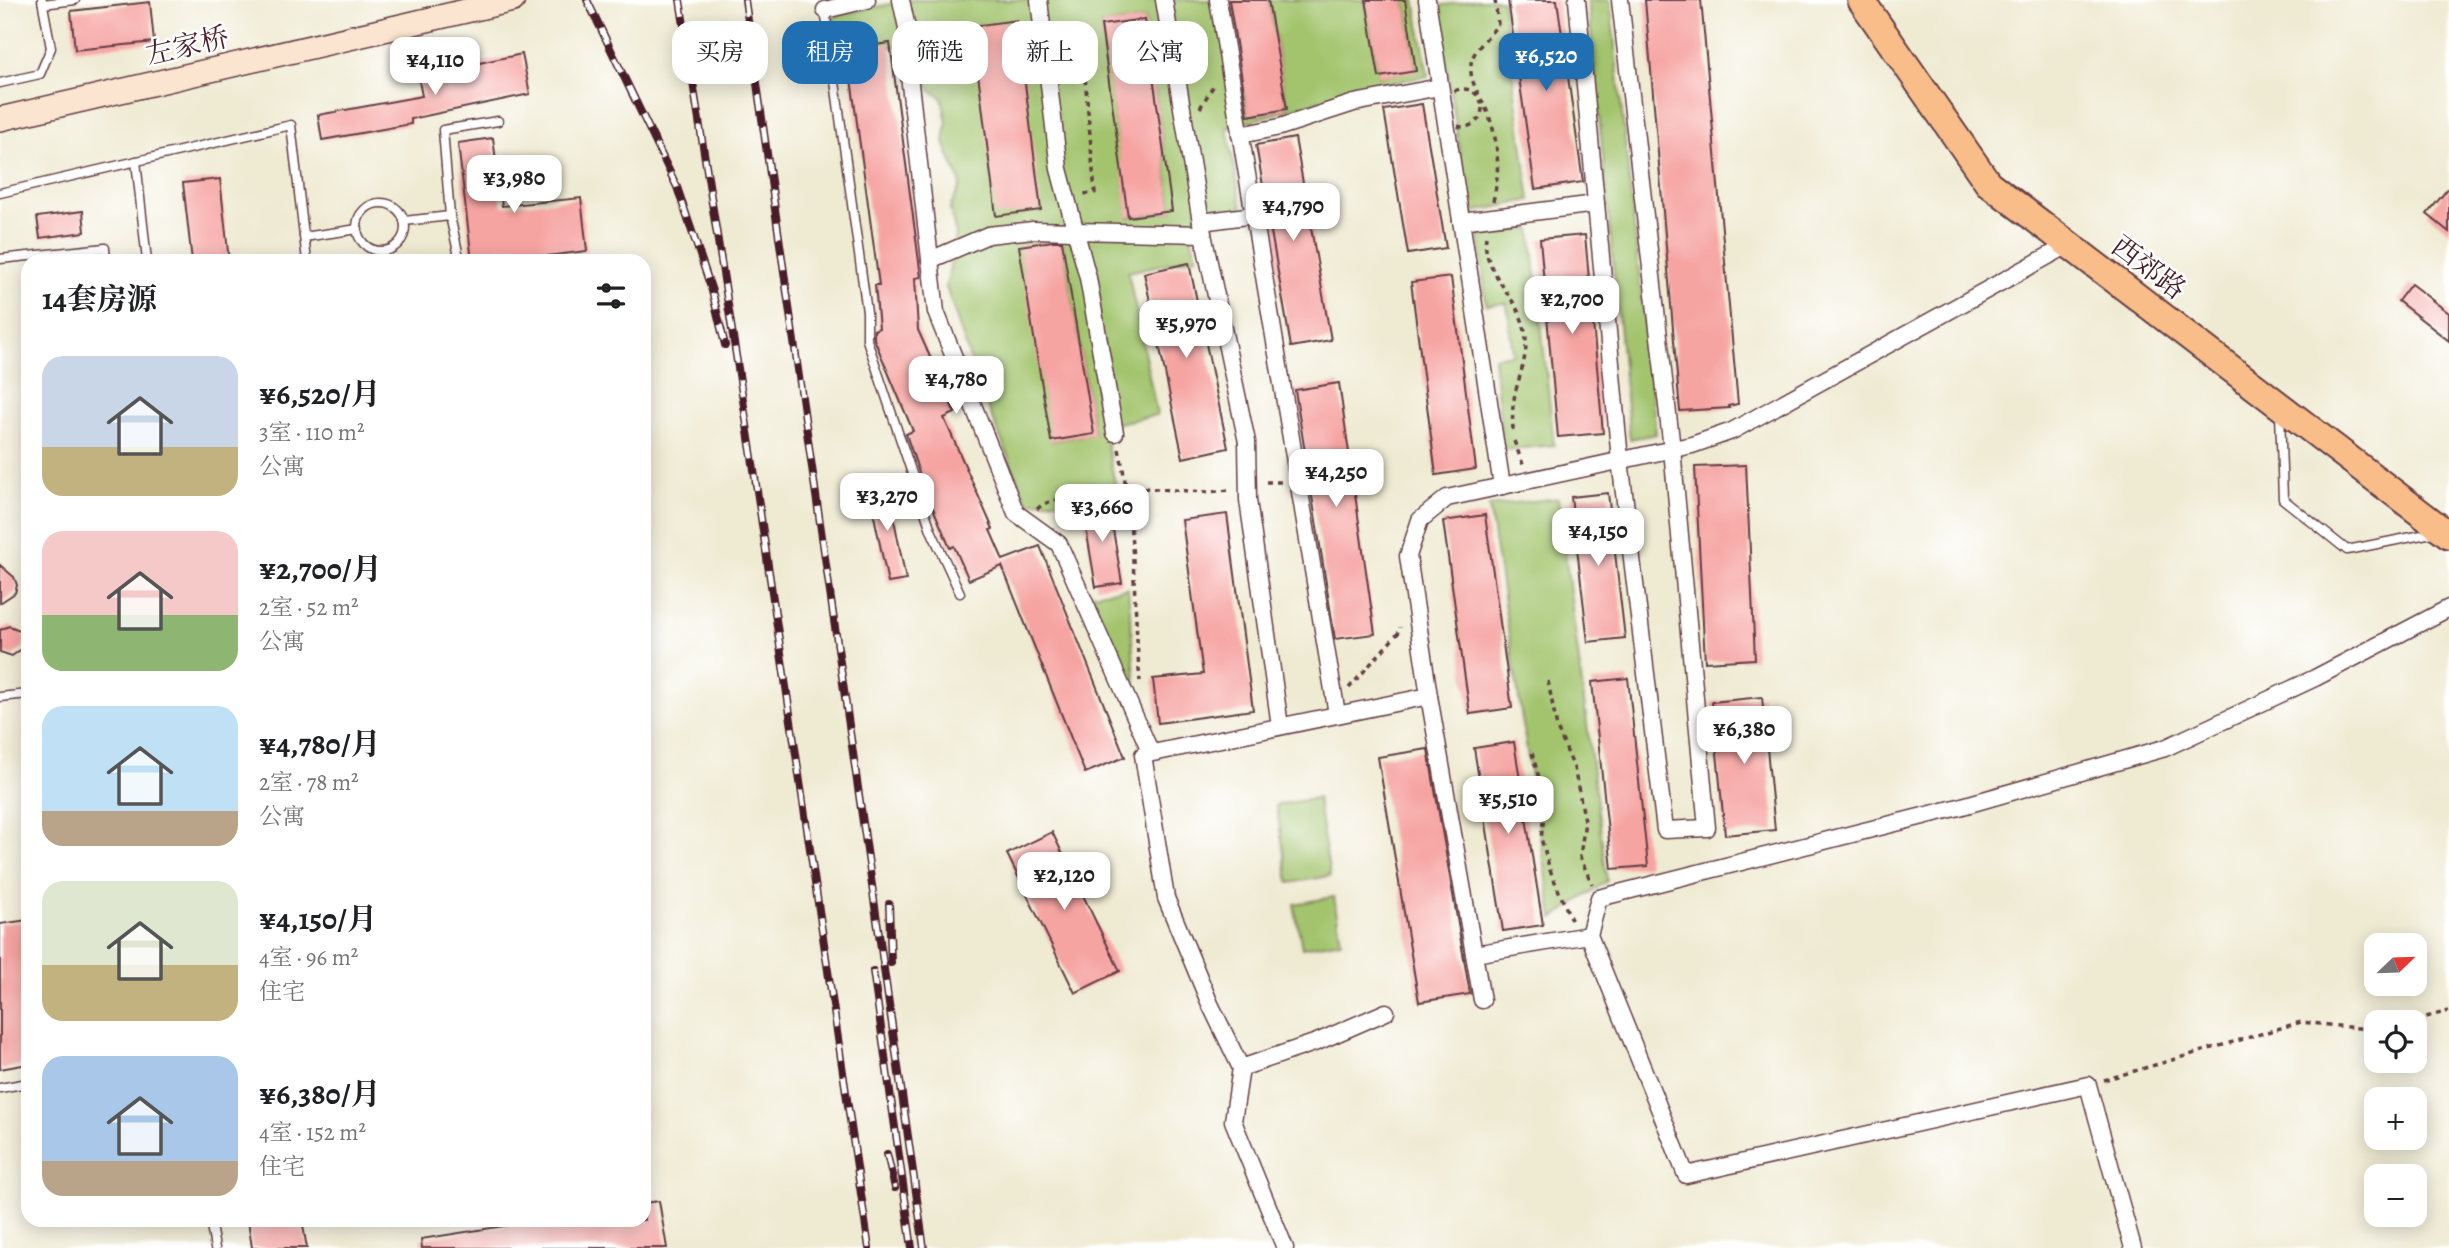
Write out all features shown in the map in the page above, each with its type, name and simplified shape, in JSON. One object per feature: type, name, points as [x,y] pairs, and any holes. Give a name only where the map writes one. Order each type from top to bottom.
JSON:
[{"type":"main road","name":"左家桥","points":[[0,119],[513,0]]},
{"type":"main road","name":"西郊路","points":[[1861,0],[1988,183],[2446,533]]},
{"type":"street","points":[[825,10],[845,3],[867,0]]},
{"type":"street","points":[[901,0],[907,28],[906,49],[936,312],[1016,513],[1059,544],[1151,753]]},
{"type":"street","points":[[1039,0],[1042,21]]},
{"type":"street","points":[[1164,0],[1202,228],[1247,442],[1247,489],[1280,726]]},
{"type":"street","points":[[1218,0],[1337,714]]},
{"type":"street","points":[[1427,0],[1502,486]]},
{"type":"street","points":[[1577,0],[1620,460],[1665,830],[1707,828],[1672,449],[1620,0]]},
{"type":"street","points":[[1049,84],[1059,169],[1088,278],[1115,433]]},
{"type":"street","points":[[1240,135],[1280,127],[1354,103],[1440,87]]},
{"type":"street","points":[[1461,221],[1596,204]]},
{"type":"street","points":[[930,260],[988,235],[1033,230],[1202,228],[1254,215]]},
{"type":"street","points":[[1482,1000],[1429,696],[1408,556],[1420,520],[1447,498],[1672,449],[1732,431],[2068,245]]},
{"type":"street","points":[[2133,1248],[2088,1085],[1686,1175],[1583,936],[1599,898],[1959,807],[2165,748],[2315,678],[2449,608]]},
{"type":"street","points":[[1285,1248],[1233,1121],[1241,1068],[1210,1004],[1166,898],[1143,755],[1429,696]]},
{"type":"street","points":[[1474,954],[1583,936]]},
{"type":"street","points":[[1241,1068],[1317,1042],[1386,1012]]},
{"type":"lane","points":[[0,83],[40,74],[51,48],[43,2],[75,0]]},
{"type":"lane","points":[[825,10],[867,313],[867,341],[931,530],[960,593]]},
{"type":"lane","points":[[458,254],[450,216],[443,130],[498,121]]},
{"type":"lane","points":[[0,192],[291,125],[306,254]]},
{"type":"lane","points":[[136,161],[146,254]]},
{"type":"lane","points":[[374,204],[390,204],[397,208],[404,221],[402,238],[390,249],[382,251],[368,247],[362,241],[358,229],[362,213],[374,204]]},
{"type":"lane","points":[[404,221],[450,216]]},
{"type":"lane","points":[[304,237],[358,229]]},
{"type":"lane","points":[[47,254],[104,248],[105,254]]},
{"type":"lane","points":[[0,259],[21,257]]},
{"type":"lane","points":[[2280,406],[2283,499],[2347,550],[2446,533]]},
{"type":"lane","points":[[0,697],[21,695]]},
{"type":"lane","points":[[0,1088],[21,1084]]},
{"type":"lane","points":[[212,1227],[215,1248]]},
{"type":"path","points":[[1495,0],[1498,24],[1472,58],[1471,76],[1488,115],[1497,151],[1498,182],[1488,218],[1485,247],[1495,274],[1515,305],[1525,330],[1526,360],[1513,405],[1513,438],[1524,467],[1533,480]]},
{"type":"path","points":[[1186,130],[1214,88],[1213,76]]},
{"type":"path","points":[[1066,196],[1096,193],[1086,84]]},
{"type":"path","points":[[1024,519],[1043,504],[1090,491],[1127,486],[1205,492],[1247,489],[1267,481],[1298,483]]},
{"type":"path","points":[[1548,681],[1557,728],[1574,768],[1585,821],[1580,857],[1599,898]]},
{"type":"path","points":[[1532,753],[1546,803],[1541,838],[1550,870],[1583,936]]},
{"type":"path","points":[[2427,1017],[2449,1011]]},
{"type":"path","points":[[2088,1085],[2301,1022],[2364,1029]]},
{"type":"green space","points":[[909,0],[1227,0],[1248,116],[1287,108],[1268,0],[1366,0],[1379,77],[1416,70],[1405,0],[1415,0],[1428,76],[1361,88],[1227,128],[1242,208],[1187,222],[1197,257],[1128,272],[1157,415],[1103,426],[1118,498],[1027,502],[980,388],[946,287],[956,235],[950,208],[961,184],[944,143],[947,122],[942,98],[923,84],[988,84],[988,21],[892,21],[892,47],[878,48],[878,21],[833,21],[832,17]],"holes":[[[1112,21],[1208,21],[1208,84],[1154,84],[1172,211],[1129,217],[1101,25],[1112,24]],[[1062,240],[1094,434],[1052,441],[1020,246]]]},
{"type":"green space","points":[[1478,0],[1502,0],[1530,200],[1469,213],[1438,6]]},
{"type":"green space","points":[[1588,0],[1610,0],[1656,434],[1630,439]]},
{"type":"green space","points":[[1531,229],[1554,445],[1503,450],[1494,357],[1513,354],[1507,303],[1486,305],[1479,235]]},
{"type":"green space","points":[[1558,498],[1607,881],[1553,918],[1489,506]]},
{"type":"green space","points":[[1128,588],[1137,702],[1091,594]]},
{"type":"green space","points":[[1317,798],[1330,876],[1289,883],[1276,805]]},
{"type":"green space","points":[[1334,897],[1341,941],[1302,948],[1294,904]]},
{"type":"building","points":[[1229,0],[1268,0],[1287,109],[1248,116]]},
{"type":"building","points":[[1366,0],[1405,0],[1416,71],[1379,77]]},
{"type":"building","points":[[1508,0],[1557,0],[1583,182],[1535,189]]},
{"type":"building","points":[[1645,0],[1701,0],[1738,404],[1728,406],[1729,408],[1680,411]]},
{"type":"building","points":[[150,2],[154,42],[75,50],[71,11]]},
{"type":"building","points":[[1002,22],[1002,84],[1025,84],[1041,210],[996,216],[979,84],[988,84],[988,24]]},
{"type":"building","points":[[1112,24],[1112,84],[1154,84],[1172,211],[1128,217],[1101,25]]},
{"type":"building","points":[[890,43],[892,84],[895,84],[921,277],[915,278],[918,330],[955,413],[944,418],[993,529],[990,530],[1003,560],[1040,546],[1125,757],[1085,773],[1002,566],[969,580],[954,546],[950,548],[924,487],[906,434],[913,431],[874,339],[874,330],[879,328],[875,285],[879,285],[852,84],[878,84],[878,45]]},
{"type":"building","points":[[522,54],[530,94],[411,119],[411,124],[322,140],[318,115],[422,96],[418,76]]},
{"type":"building","points":[[1422,104],[1446,248],[1408,254],[1384,110]]},
{"type":"building","points":[[493,138],[502,206],[581,198],[587,251],[563,254],[471,254],[458,143]]},
{"type":"building","points":[[1295,138],[1331,340],[1291,347],[1256,145]]},
{"type":"building","points":[[220,179],[228,254],[191,254],[183,183]]},
{"type":"building","points":[[2449,187],[2449,232],[2427,214]]},
{"type":"building","points":[[83,211],[85,232],[40,238],[37,217]]},
{"type":"building","points":[[1585,235],[1603,433],[1558,437],[1540,239]]},
{"type":"building","points":[[1062,241],[1094,434],[1051,441],[1019,246]]},
{"type":"building","points":[[1189,263],[1228,448],[1183,458],[1144,273]]},
{"type":"building","points":[[1451,277],[1476,469],[1436,475],[1411,282]]},
{"type":"building","points":[[2411,284],[2449,313],[2449,341],[2398,301]]},
{"type":"building","points":[[1339,383],[1375,634],[1335,639],[1295,390]]},
{"type":"building","points":[[1746,465],[1755,659],[1705,662],[1695,467]]},
{"type":"building","points":[[887,484],[906,580],[888,583],[868,487]]},
{"type":"building","points":[[1608,493],[1625,638],[1588,642],[1571,497]]},
{"type":"building","points":[[1108,500],[1122,583],[1096,587],[1082,505]]},
{"type":"building","points":[[1227,514],[1253,710],[1158,723],[1153,679],[1203,674],[1182,520]]},
{"type":"building","points":[[1485,515],[1512,708],[1470,714],[1443,521]]},
{"type":"building","points":[[0,565],[14,577],[17,585],[15,593],[0,603]]},
{"type":"building","points":[[9,626],[21,632],[21,649],[12,656],[0,652],[0,630]]},
{"type":"building","points":[[1628,678],[1648,866],[1612,869],[1592,682]]},
{"type":"building","points":[[1762,697],[1775,830],[1725,835],[1712,702]]},
{"type":"building","points":[[1514,742],[1543,925],[1503,931],[1474,748]]},
{"type":"building","points":[[1428,749],[1470,994],[1419,1002],[1378,757]]},
{"type":"building","points":[[1052,832],[1120,971],[1075,993],[1007,854]]},
{"type":"building","points":[[21,921],[21,1065],[0,1069],[0,924]]},
{"type":"building","points":[[659,1201],[667,1248],[422,1248],[421,1239],[497,1227],[651,1227],[651,1202]]},
{"type":"building","points":[[249,1227],[303,1227],[307,1248],[252,1248]]},
{"type":"railway","points":[[587,0],[677,187],[712,291],[725,345]]},
{"type":"railway","points":[[680,0],[752,457],[869,1248]]},
{"type":"railway","points":[[745,0],[924,1248]]},
{"type":"railway","points":[[889,904],[891,963]]},
{"type":"railway","points":[[873,971],[912,1248]]},
{"type":"railway","points":[[887,1154],[895,1188]]}]
